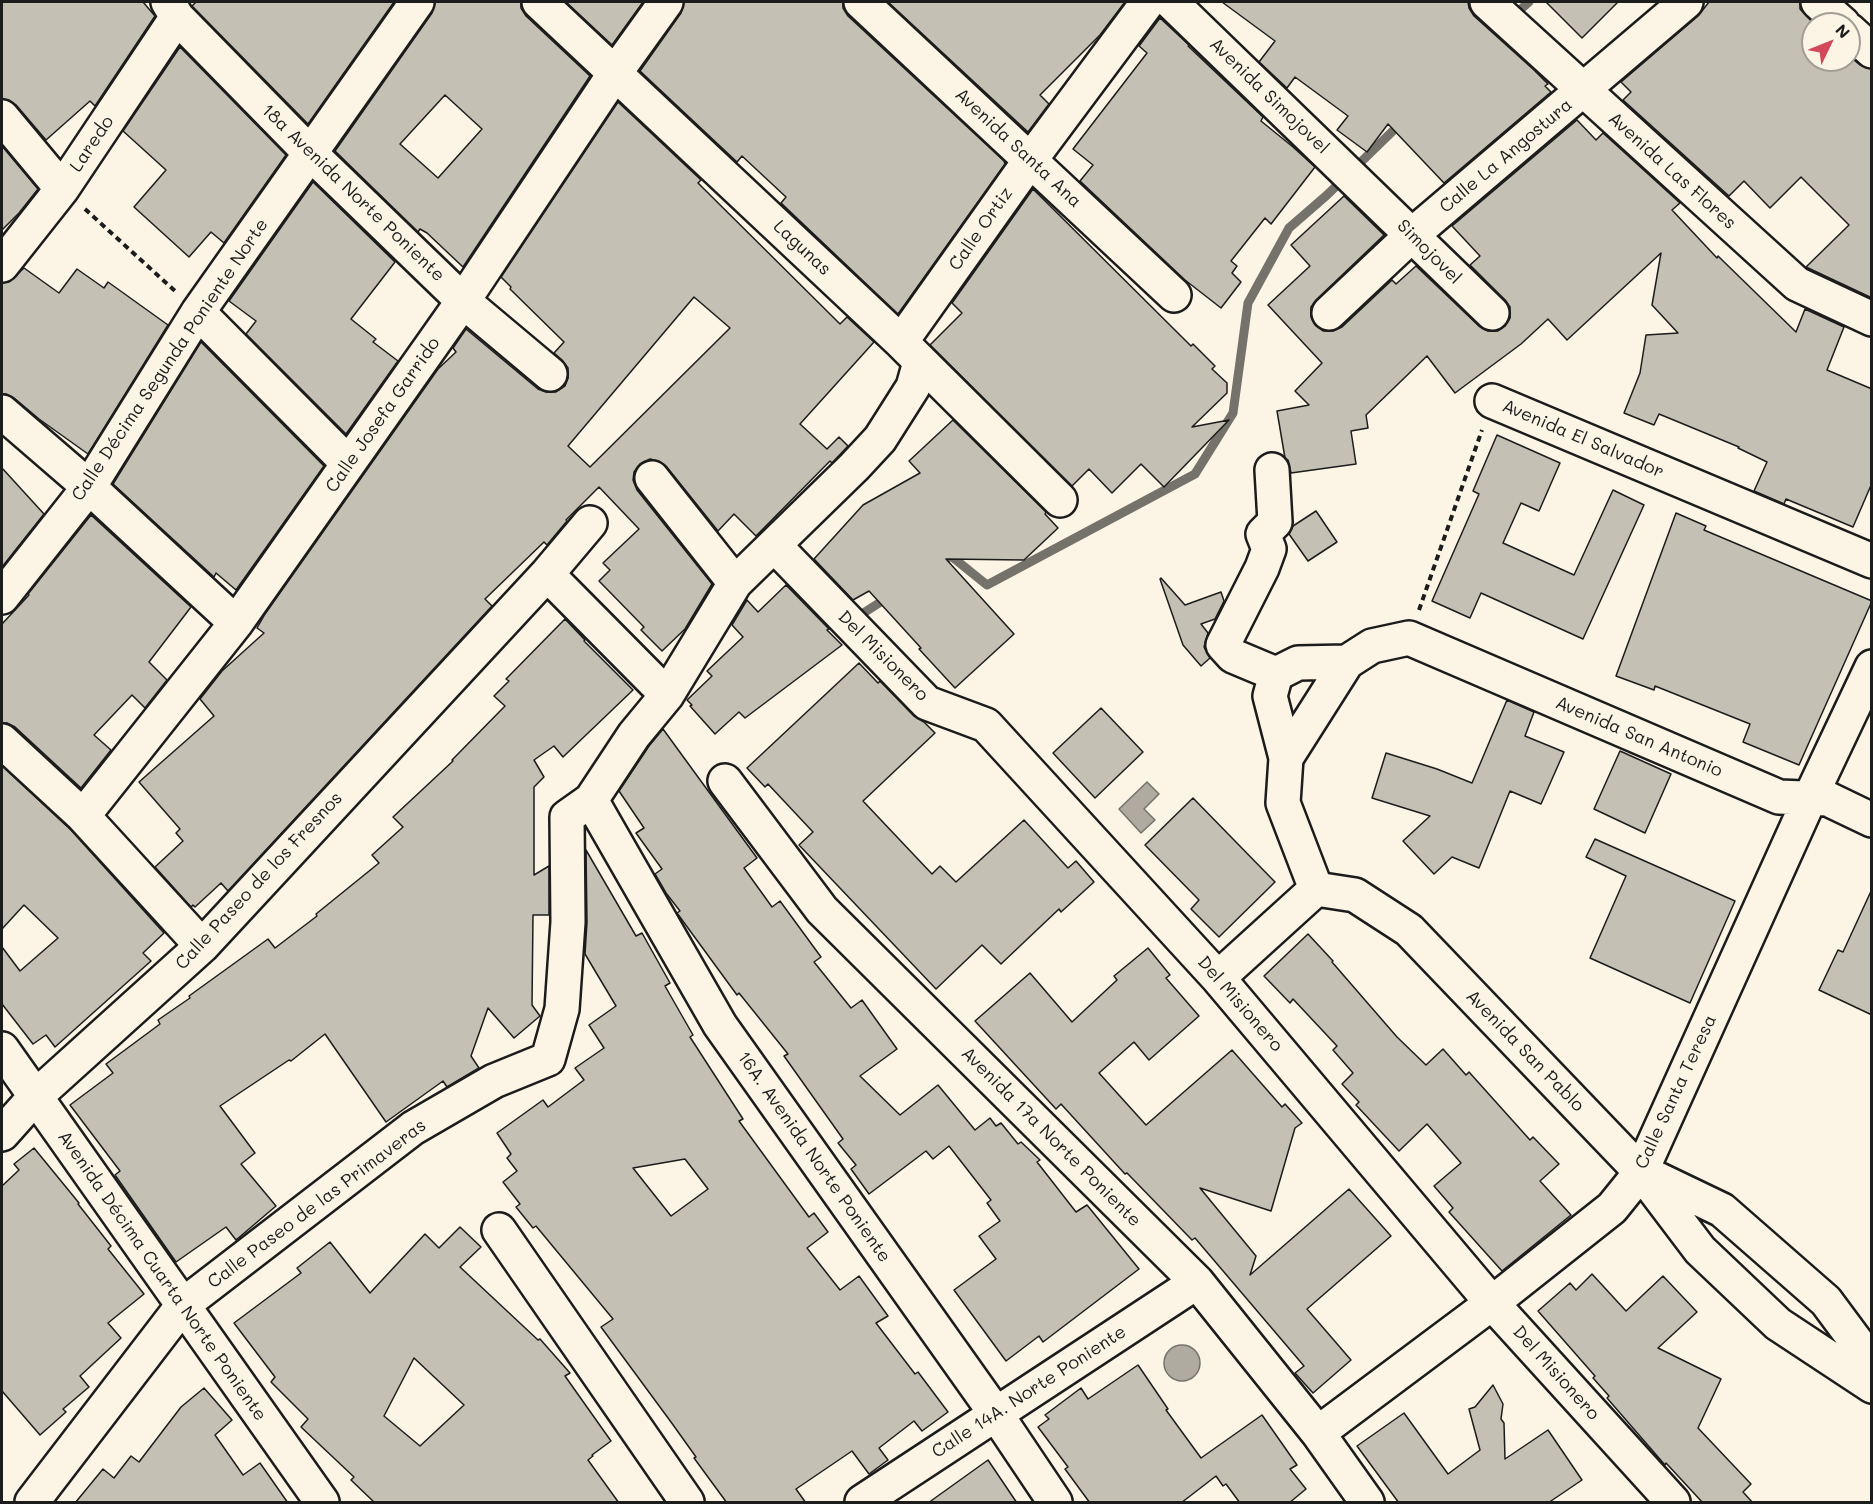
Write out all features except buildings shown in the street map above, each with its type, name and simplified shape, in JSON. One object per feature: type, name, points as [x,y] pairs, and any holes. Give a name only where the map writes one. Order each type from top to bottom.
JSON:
[{"type":"street","name":"Calle Décima Segunda Poniente Norte","points":[[2,597],[89,487],[198,312],[417,2]]},
{"type":"street","name":"Lagunas","points":[[539,2],[911,352],[1060,500]]},
{"type":"street","name":"Calle Josefa Garrido","points":[[83,816],[236,623],[464,301],[615,73],[666,2]]},
{"type":"street","name":"Avenida Santa Ana","points":[[861,2],[1174,295]]},
{"type":"street","name":"Calle Ortiz","points":[[911,352],[1031,159],[1148,2]]},
{"type":"street","name":"Avenida Simojovel","points":[[1171,2],[1367,191]]},
{"type":"street","name":"Avenida Las Flores","points":[[1487,2],[1797,285],[1872,320]]},
{"type":"street","name":"Calle La Angostura","points":[[1329,313],[1412,235],[1686,2]]},
{"type":"street","points":[[1818,2],[1829,12]]},
{"type":"street","name":"18a Avenida Norte Poniente","points":[[172,9],[310,153],[464,301],[550,374]]},
{"type":"street","name":"Laredo","points":[[2,265],[62,189],[172,9]]},
{"type":"street","points":[[2,117],[62,189]]},
{"type":"street","name":"Simojovel","points":[[1367,191],[1492,313]]},
{"type":"street","points":[[198,312],[348,463]]},
{"type":"street","name":"Calle Paseo de las Primaveras","points":[[32,1503],[183,1305],[413,1128],[494,1082],[548,1059],[562,1009],[568,922],[567,817],[591,800],[634,735],[666,695],[735,584],[880,439],[913,387],[911,352]]},
{"type":"street","name":"Avenida El Salvador","points":[[1492,401],[1872,561]]},
{"type":"street","points":[[2,412],[89,487],[236,623]]},
{"type":"street","points":[[1272,470],[1275,522],[1263,534],[1269,549],[1262,568],[1223,645],[1233,656],[1276,674]]},
{"type":"street","points":[[652,478],[735,584]]},
{"type":"street","name":"Calle Paseo de los Fresnos","points":[[2,1134],[35,1097],[202,946],[547,574],[590,523]]},
{"type":"street","name":"Del Misionero","points":[[774,544],[927,703],[986,725],[1218,978],[1492,1303],[1673,1503]]},
{"type":"street","points":[[547,574],[666,695]]},
{"type":"street","points":[[1286,758],[1347,662],[1372,646],[1409,638]]},
{"type":"street","name":"Avenida San Antonio","points":[[1409,638],[1779,797],[1828,799],[1872,820]]},
{"type":"street","points":[[1218,978],[1316,889],[1283,803],[1286,758],[1270,696],[1276,674],[1298,663],[1347,662]]},
{"type":"street","name":"Calle Santa Teresa","points":[[1318,1433],[1492,1303],[1612,1208],[1641,1172],[1810,798],[1872,667]]},
{"type":"street","points":[[2,741],[83,816],[202,946]]},
{"type":"street","name":"Avenida 17a Norte Poniente","points":[[725,781],[822,910],[1197,1282],[1318,1433],[1367,1503]]},
{"type":"street","name":"16A. Avenida Norte Poniente","points":[[591,800],[720,1025],[996,1414],[1055,1503]]},
{"type":"street","name":"Avenida San Pablo","points":[[1316,889],[1355,895],[1409,930],[1641,1172],[1700,1250],[1778,1324],[1872,1386]]},
{"type":"street","name":"Avenida Décima Cuarta Norte Poniente","points":[[2,1049],[322,1503]]},
{"type":"street","name":"Avenida San Pablo","points":[[1641,1172],[1722,1210],[1826,1300],[1872,1363]]},
{"type":"street","points":[[499,1230],[687,1503]]},
{"type":"street","name":"Calle 14A. Norte Poniente","points":[[862,1503],[1197,1282]]},
{"type":"path","points":[[62,189],[198,312]]},
{"type":"path","name":"Avenida El Salvador","points":[[1409,638],[1492,401]]},
{"type":"shaded area","points":[[1147,782],[1159,794],[1144,809],[1155,820],[1141,833],[1119,809]]},
{"type":"shaded area","points":[[1182,1345],[1195,1350],[1200,1363],[1195,1376],[1182,1381],[1169,1376],[1164,1363],[1169,1350]]},
{"type":"waterway","points":[[1511,18],[1529,2]]},
{"type":"waterway","points":[[944,560],[951,556],[987,585],[1195,474],[1233,413],[1248,303],[1289,228],[1327,195],[1401,123]]},
{"type":"waterway","points":[[865,612],[890,596]]}]
